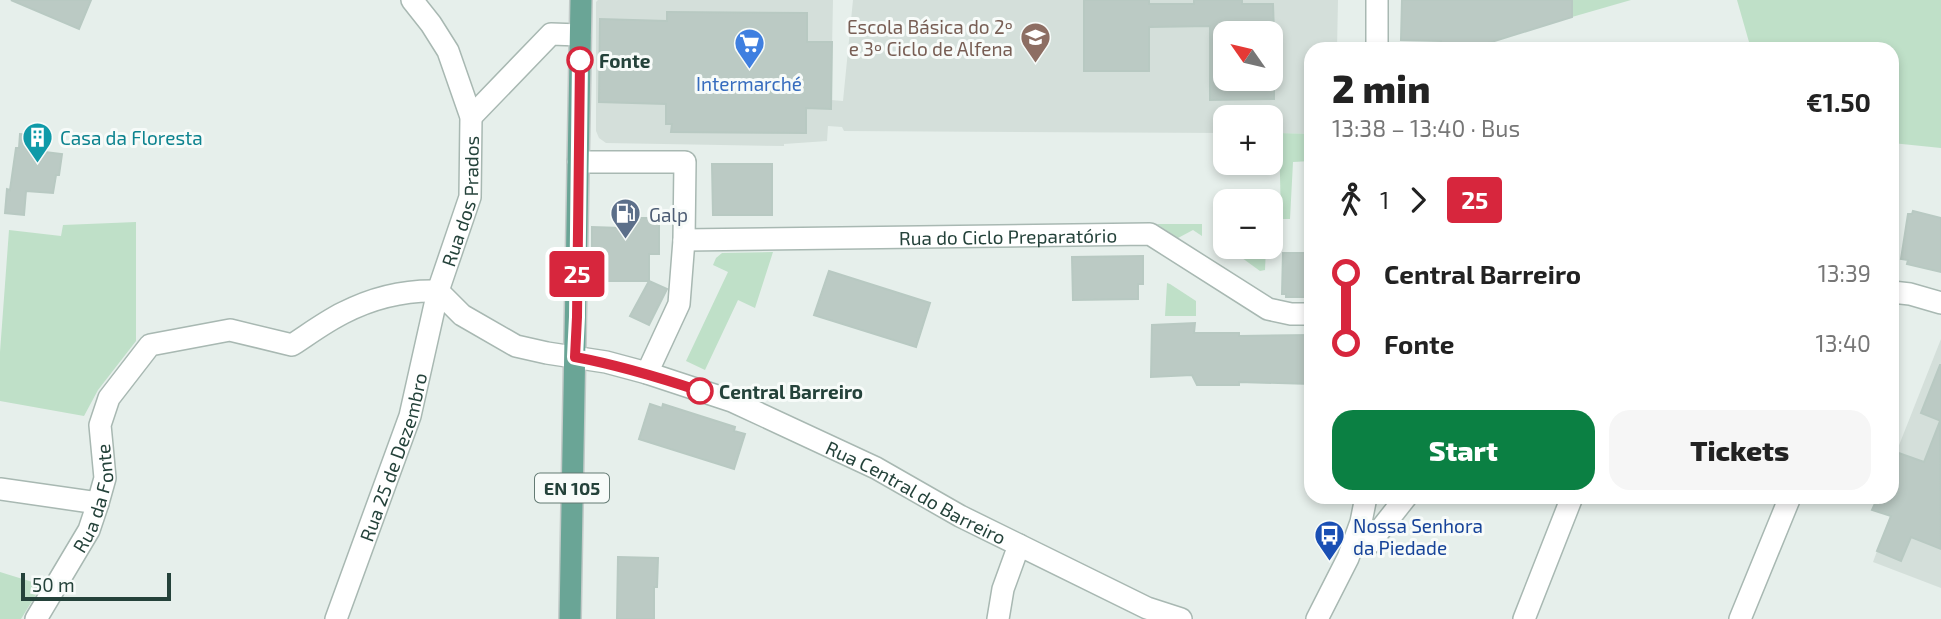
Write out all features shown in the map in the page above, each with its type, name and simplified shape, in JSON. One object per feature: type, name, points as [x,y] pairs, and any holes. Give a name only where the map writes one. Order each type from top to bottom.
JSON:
[{"type":"main road","name":"EN 105","points":[[570,619],[581,0]]},
{"type":"street","name":"Rua dos Prados","points":[[412,0],[448,51],[471,117],[470,197],[438,291]]},
{"type":"street","points":[[1377,0],[1377,42]]},
{"type":"street","points":[[471,117],[551,34],[580,35]]},
{"type":"street","points":[[578,162],[685,162],[684,240],[678,304],[647,373]]},
{"type":"street","name":"Rua do Ciclo Preparatório","points":[[684,240],[1150,234],[1268,309],[1304,314]]},
{"type":"street","name":"Rua da Fonte","points":[[36,619],[89,530],[99,503],[105,478],[100,425],[109,398],[150,345],[230,330],[292,345],[341,313],[362,304],[414,290],[438,291]]},
{"type":"street","name":"Rua Central do Barreiro","points":[[438,291],[462,314],[516,346],[606,362],[732,401],[876,468],[960,516],[1147,608],[1181,619]]},
{"type":"street","name":"Rua 25 de Dezembro","points":[[336,619],[410,415],[438,291]]},
{"type":"street","points":[[1899,292],[1910,293],[1941,303]]},
{"type":"street","points":[[0,489],[99,503]]},
{"type":"street","points":[[1317,619],[1348,558],[1365,504]]},
{"type":"street","points":[[1369,544],[1400,504]]},
{"type":"street","points":[[1524,619],[1569,504]]},
{"type":"street","points":[[1740,619],[1787,504]]},
{"type":"street","points":[[998,619],[1003,589],[1019,545]]},
{"type":"shaded area","name":"Escola Básica do 2º e 3º Ciclo de Alfena","points":[[598,0],[833,0],[831,100],[843,101],[853,0],[1338,0],[1337,42],[1304,42],[1304,134],[1283,133],[1283,105],[1213,105],[1213,133],[844,131],[842,127],[828,126],[827,141],[784,146],[606,143],[599,138],[596,131]]},
{"type":"shaded area","points":[[1941,339],[1941,588],[1873,562],[1890,516],[1873,510],[1875,504],[1899,504],[1899,445]]},
{"type":"green space","points":[[1572,0],[1631,0],[1572,17]]},
{"type":"green space","points":[[1737,0],[1941,0],[1941,148],[1899,144],[1899,42],[1749,42]]},
{"type":"green space","points":[[1283,133],[1304,134],[1304,161],[1293,162],[1290,219],[1283,219],[1283,189],[1280,189]]},
{"type":"green space","points":[[136,222],[136,341],[98,390],[84,416],[0,401],[0,352],[9,230],[61,236],[63,225]]},
{"type":"green space","points":[[1157,224],[1202,224],[1202,236],[1193,230],[1178,238]]},
{"type":"green space","points":[[773,252],[755,308],[738,300],[705,370],[686,361],[728,272],[713,265],[716,258],[722,253]]},
{"type":"green space","points":[[1244,259],[1265,259],[1265,270],[1260,271]]},
{"type":"green space","points":[[1167,283],[1196,301],[1196,316],[1165,316]]},
{"type":"green space","points":[[0,572],[42,585],[21,619],[0,619]]},
{"type":"building","points":[[11,0],[91,0],[79,29]]},
{"type":"building","points":[[1084,0],[1149,0],[1149,4],[1194,4],[1194,0],[1242,0],[1242,4],[1273,4],[1274,21],[1213,21],[1213,91],[1274,91],[1274,99],[1210,100],[1210,26],[1149,27],[1149,71],[1084,71]]},
{"type":"building","points":[[1402,0],[1572,0],[1572,17],[1492,42],[1401,40]]},
{"type":"building","name":"Intermarché","points":[[667,12],[807,13],[807,42],[832,42],[831,109],[806,108],[806,133],[671,132],[672,124],[666,124],[666,104],[599,102],[600,19],[667,21]]},
{"type":"building","name":"Casa da Floresta","points":[[20,134],[37,136],[37,141],[46,141],[45,152],[62,154],[53,193],[26,191],[24,215],[5,213],[7,189],[10,190]]},
{"type":"building","points":[[712,164],[772,164],[772,215],[713,215]]},
{"type":"building","points":[[1913,211],[1941,218],[1941,272],[1907,264],[1908,260],[1901,259],[1908,214]]},
{"type":"building","name":"Galp","points":[[622,218],[659,218],[659,254],[649,254],[649,281],[592,281],[592,227],[622,228]]},
{"type":"building","points":[[1283,253],[1304,253],[1304,297],[1286,297],[1286,294],[1282,294]]},
{"type":"building","points":[[1143,256],[1143,284],[1138,284],[1138,299],[1073,300],[1072,257]]},
{"type":"building","points":[[829,271],[930,303],[916,347],[814,315]]},
{"type":"building","points":[[649,281],[667,289],[649,325],[630,316]]},
{"type":"building","points":[[1195,323],[1194,333],[1239,333],[1239,336],[1304,335],[1304,384],[1239,382],[1239,385],[1197,385],[1192,375],[1151,377],[1152,325]]},
{"type":"building","points":[[1941,365],[1941,421],[1921,413]]},
{"type":"building","points":[[650,404],[662,408],[663,404],[735,427],[734,431],[745,434],[734,469],[639,439]]},
{"type":"building","points":[[1940,421],[1941,549],[1911,537],[1901,561],[1877,551],[1891,516],[1872,510],[1875,504],[1899,504],[1899,453],[1924,462]]},
{"type":"building","points":[[618,557],[658,558],[654,619],[617,619]]},
{"type":"bus line","name":"25","points":[[580,60],[575,357],[647,373],[700,391]]},
{"type":"place","name":"Fonte","points":[[580,60]]},
{"type":"place","name":"Escola Básica do 2º e 3º Ciclo de Alfena","points":[[1036,64]]},
{"type":"place","name":"Intermarché","points":[[749,71]]},
{"type":"place","name":"Casa da Floresta","points":[[37,164]]},
{"type":"place","name":"Galp","points":[[626,241]]},
{"type":"place","name":"Central Barreiro","points":[[700,391]]},
{"type":"place","name":"Nossa Senhora da Piedade","points":[[1330,563]]}]
